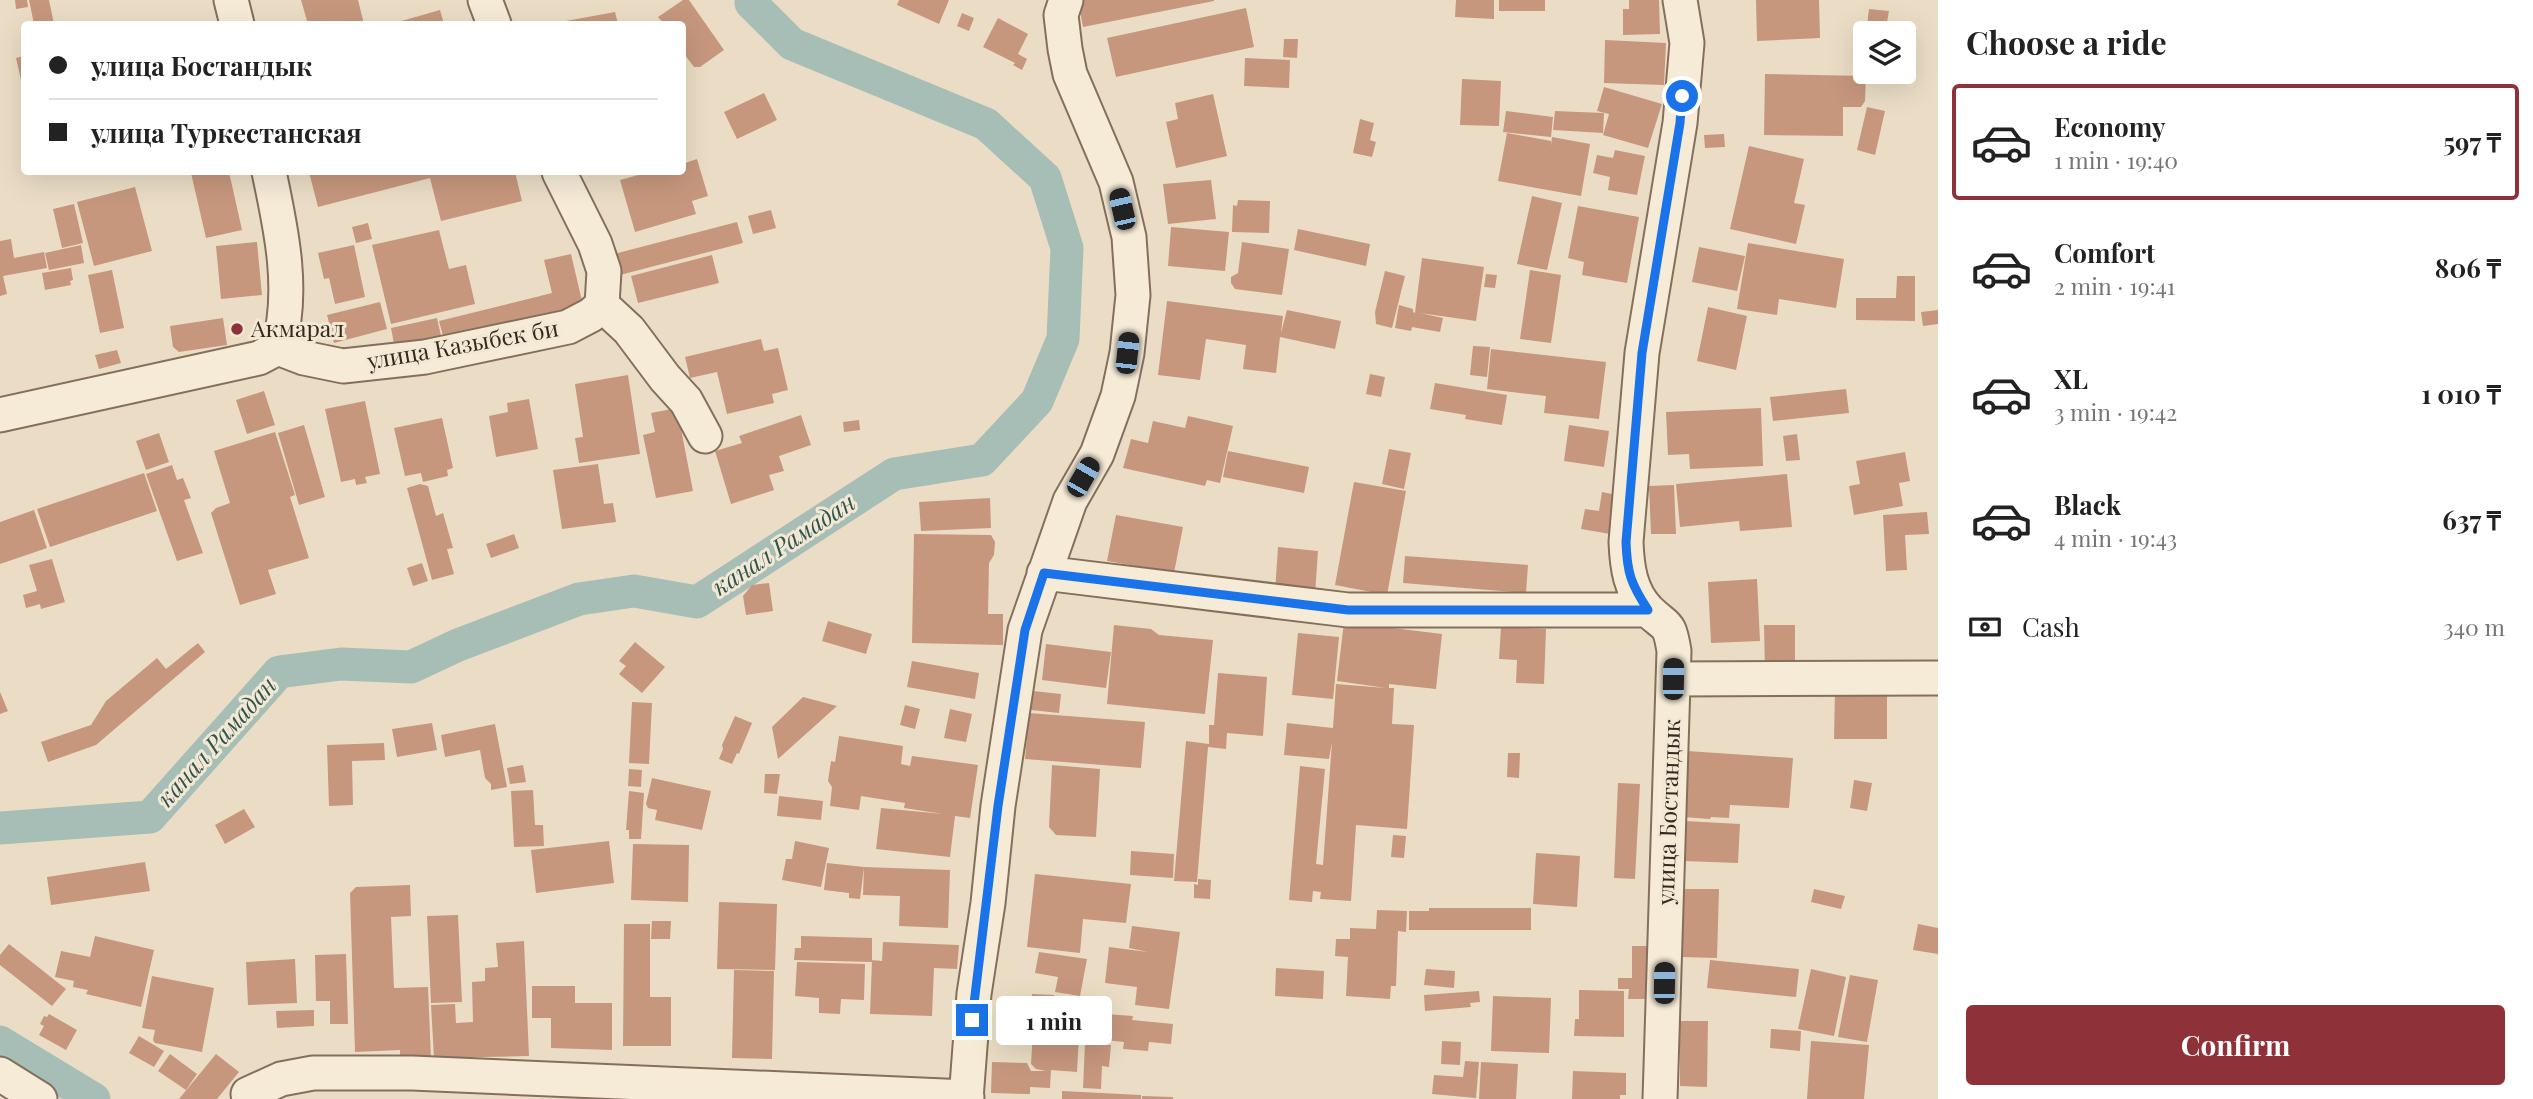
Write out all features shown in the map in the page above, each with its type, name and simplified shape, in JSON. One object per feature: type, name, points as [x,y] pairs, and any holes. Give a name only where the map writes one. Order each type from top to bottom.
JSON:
[{"type":"street","points":[[231,0],[236,21]]},
{"type":"street","points":[[485,0],[493,21]]},
{"type":"street","points":[[248,1094],[281,1079],[313,1073],[412,1073],[966,1098],[974,994],[988,903],[998,806],[1025,630],[1070,501],[1097,454],[1118,396],[1127,353],[1133,295],[1129,237],[1116,182],[1070,74],[1061,15],[1066,0]]},
{"type":"street","name":"улица Бостандык","points":[[1660,1099],[1674,651],[1670,631],[1664,621],[1648,610],[1636,592],[1627,569],[1626,542],[1642,353],[1680,123],[1687,43],[1680,0]]},
{"type":"street","points":[[0,415],[260,358],[278,348],[285,327],[287,302],[278,215],[270,175]]},
{"type":"street","points":[[560,175],[604,271],[602,305],[629,330],[686,401],[705,436]]},
{"type":"street","name":"улица Казыбек би","points":[[278,348],[304,358],[343,366],[425,357],[568,327],[591,315],[602,305]]},
{"type":"street","points":[[1044,573],[1348,610],[1648,610]]},
{"type":"street","points":[[1673,679],[1938,678]]},
{"type":"street","points":[[3,1081],[40,1099]]},
{"type":"building","points":[[15,0],[27,0],[28,7],[16,9]]},
{"type":"building","points":[[29,0],[49,0],[53,21],[33,21]]},
{"type":"building","points":[[301,0],[358,0],[363,21],[307,21]]},
{"type":"building","points":[[683,0],[689,0],[724,50],[700,67],[694,67],[686,56],[686,21],[661,21],[658,17]]},
{"type":"building","points":[[899,0],[949,0],[939,24],[897,5]]},
{"type":"building","points":[[1078,0],[1214,0],[1214,1],[1083,27]]},
{"type":"building","points":[[1456,0],[1494,0],[1494,19],[1455,17]]},
{"type":"building","points":[[1499,0],[1545,0],[1545,11],[1499,11]]},
{"type":"building","points":[[1629,0],[1659,0],[1660,34],[1623,35],[1623,9],[1629,9]]},
{"type":"building","points":[[1756,0],[1819,0],[1820,38],[1757,41]]},
{"type":"building","points":[[1246,8],[1254,47],[1116,77],[1107,38]]},
{"type":"building","points":[[1869,9],[1889,11],[1887,21],[1868,21]]},
{"type":"building","points":[[440,10],[443,21],[402,21]]},
{"type":"building","points":[[615,12],[617,21],[566,21]]},
{"type":"building","points":[[962,13],[974,18],[969,31],[957,26]]},
{"type":"building","points":[[998,18],[1028,34],[1018,54],[1027,59],[1022,70],[1013,65],[1015,63],[983,47]]},
{"type":"building","points":[[1284,39],[1298,39],[1297,58],[1283,57]]},
{"type":"building","points":[[1605,40],[1666,43],[1664,85],[1604,83]]},
{"type":"building","points":[[21,57],[21,80],[16,58]]},
{"type":"building","points":[[1245,58],[1290,60],[1289,88],[1244,86]]},
{"type":"building","points":[[1765,74],[1853,76],[1853,84],[1866,84],[1865,101],[1861,107],[1843,107],[1843,136],[1764,135]]},
{"type":"building","points":[[1462,79],[1501,81],[1499,126],[1460,125]]},
{"type":"building","points":[[1604,87],[1662,104],[1648,148],[1603,135],[1609,114],[1597,111]]},
{"type":"building","points":[[764,93],[777,120],[737,139],[724,112]]},
{"type":"building","points":[[1213,94],[1227,156],[1176,168],[1166,122],[1178,119],[1175,103]]},
{"type":"building","points":[[1867,107],[1885,111],[1875,155],[1857,150]]},
{"type":"building","points":[[1506,111],[1553,117],[1551,137],[1503,132]]},
{"type":"building","points":[[1555,111],[1604,113],[1603,133],[1553,130]]},
{"type":"building","points":[[1360,119],[1374,123],[1370,140],[1376,142],[1372,157],[1353,153]]},
{"type":"building","points":[[1507,133],[1551,141],[1551,146],[1552,137],[1590,144],[1581,196],[1498,181]]},
{"type":"building","points":[[1724,134],[1725,147],[1705,148],[1704,135]]},
{"type":"building","points":[[1749,146],[1804,159],[1794,203],[1805,205],[1796,244],[1730,229]]},
{"type":"building","points":[[1615,150],[1645,156],[1637,195],[1608,190],[1610,177],[1593,173],[1597,155],[1613,158]]},
{"type":"building","points":[[697,159],[708,196],[692,201],[696,214],[635,232],[620,180],[638,175],[686,175],[686,163]]},
{"type":"building","points":[[191,175],[230,175],[242,230],[206,238]]},
{"type":"building","points":[[310,175],[516,175],[522,201],[441,221],[430,178],[318,207]]},
{"type":"building","points":[[1211,180],[1216,219],[1168,224],[1163,184]]},
{"type":"building","points":[[135,187],[152,251],[94,266],[77,202]]},
{"type":"building","points":[[1532,196],[1562,203],[1547,270],[1517,264]]},
{"type":"building","points":[[1238,200],[1270,201],[1269,233],[1232,232],[1233,205],[1237,206]]},
{"type":"building","points":[[74,204],[83,243],[62,248],[53,209]]},
{"type":"building","points":[[1578,206],[1639,217],[1627,283],[1582,275],[1584,262],[1568,258]]},
{"type":"building","points":[[771,210],[776,228],[753,234],[748,216]]},
{"type":"building","points":[[737,222],[743,243],[620,275],[614,254]]},
{"type":"building","points":[[368,223],[372,239],[356,243],[352,227]]},
{"type":"building","points":[[1171,227],[1229,232],[1225,271],[1168,266]]},
{"type":"building","points":[[1298,229],[1370,244],[1366,266],[1294,250]]},
{"type":"building","points":[[439,230],[449,269],[466,265],[475,304],[391,324],[372,245]]},
{"type":"building","points":[[11,239],[14,258],[44,252],[47,268],[3,276],[7,294],[0,296],[0,241]]},
{"type":"building","points":[[257,242],[262,295],[221,299],[216,246]]},
{"type":"building","points":[[1242,242],[1289,249],[1282,295],[1235,289],[1231,277],[1238,273]]},
{"type":"building","points":[[1748,243],[1844,259],[1836,308],[1779,299],[1777,315],[1737,309]]},
{"type":"building","points":[[81,245],[84,263],[49,270],[45,253]]},
{"type":"building","points":[[354,245],[365,297],[335,304],[329,278],[324,279],[318,253]]},
{"type":"building","points":[[1699,247],[1745,256],[1737,291],[1692,282]]},
{"type":"building","points":[[571,254],[582,301],[576,312],[445,343],[439,321],[552,293],[544,260]]},
{"type":"building","points":[[712,255],[719,283],[638,303],[631,276]]},
{"type":"building","points":[[1422,258],[1484,267],[1476,321],[1420,313],[1443,318],[1440,332],[1412,327],[1411,331],[1395,328],[1399,305],[1413,309],[1415,313]]},
{"type":"building","points":[[71,268],[71,285],[45,290],[42,273]]},
{"type":"building","points":[[112,270],[124,328],[100,333],[88,275]]},
{"type":"building","points":[[1530,270],[1561,275],[1551,343],[1520,339]]},
{"type":"building","points":[[1385,271],[1405,276],[1392,328],[1376,324],[1375,312]]},
{"type":"building","points":[[1486,274],[1497,275],[1495,288],[1484,287]]},
{"type":"building","points":[[1897,276],[1915,276],[1915,321],[1856,320],[1856,298],[1896,298]]},
{"type":"building","points":[[1167,301],[1283,316],[1281,333],[1287,310],[1341,321],[1335,349],[1280,337],[1276,373],[1243,369],[1246,345],[1206,339],[1200,380],[1158,375]]},
{"type":"building","points":[[380,302],[387,329],[334,343],[327,315]]},
{"type":"building","points":[[1708,307],[1747,316],[1736,370],[1697,361]]},
{"type":"building","points":[[1938,310],[1938,324],[1923,326],[1921,312]]},
{"type":"building","points":[[223,318],[227,345],[179,352],[173,347],[170,326]]},
{"type":"building","points":[[437,318],[443,345],[396,354],[391,328]]},
{"type":"building","points":[[761,339],[764,351],[778,348],[788,390],[772,394],[774,403],[727,414],[717,372],[690,378],[685,357]]},
{"type":"building","points":[[1473,346],[1490,347],[1487,377],[1470,375]]},
{"type":"building","points":[[1491,349],[1606,362],[1599,419],[1544,413],[1546,396],[1487,389]]},
{"type":"building","points":[[117,350],[121,363],[99,369],[95,355]]},
{"type":"building","points":[[1370,374],[1385,377],[1381,397],[1366,394]]},
{"type":"building","points":[[628,375],[640,454],[579,463],[575,438],[583,437],[575,384]]},
{"type":"building","points":[[1435,383],[1507,395],[1502,425],[1465,419],[1466,415],[1430,409]]},
{"type":"building","points":[[1846,389],[1849,413],[1773,421],[1770,397]]},
{"type":"building","points":[[264,391],[275,425],[247,434],[236,400]]},
{"type":"building","points":[[529,399],[538,449],[496,457],[489,416],[508,412],[507,403]]},
{"type":"building","points":[[365,401],[380,474],[365,477],[367,483],[356,485],[355,479],[341,482],[325,409]]},
{"type":"building","points":[[677,408],[693,491],[656,498],[643,435],[655,432],[651,413]]},
{"type":"building","points":[[1761,408],[1763,466],[1690,469],[1689,454],[1668,455],[1666,412]]},
{"type":"building","points":[[801,415],[811,445],[779,456],[784,471],[769,475],[774,490],[731,504],[715,451],[742,443],[739,436]]},
{"type":"building","points":[[1188,416],[1233,426],[1220,483],[1207,480],[1205,486],[1123,468],[1131,439],[1148,443],[1153,421],[1185,428]]},
{"type":"building","points":[[442,418],[453,468],[447,470],[448,476],[423,482],[421,473],[405,476],[394,428]]},
{"type":"building","points":[[859,420],[860,430],[844,432],[843,422]]},
{"type":"building","points":[[304,425],[325,497],[299,505],[278,433]]},
{"type":"building","points":[[1569,425],[1609,431],[1604,467],[1564,461]]},
{"type":"building","points":[[275,432],[295,495],[290,497],[309,558],[268,570],[276,594],[240,605],[211,513],[230,503],[214,451]]},
{"type":"building","points":[[159,433],[169,462],[146,470],[136,441]]},
{"type":"building","points":[[1797,434],[1800,460],[1786,461],[1783,436]]},
{"type":"building","points":[[1389,449],[1411,453],[1404,489],[1382,484]]},
{"type":"building","points":[[1228,451],[1309,467],[1304,493],[1223,477]]},
{"type":"building","points":[[1905,452],[1910,481],[1899,483],[1903,506],[1854,515],[1849,486],[1860,484],[1856,461]]},
{"type":"building","points":[[598,464],[604,504],[613,503],[616,522],[562,529],[553,470]]},
{"type":"building","points":[[172,465],[177,480],[183,478],[191,498],[184,500],[203,553],[177,561],[146,474]]},
{"type":"building","points":[[144,473],[157,511],[50,547],[37,509]]},
{"type":"building","points":[[1787,474],[1792,527],[1740,531],[1739,521],[1680,527],[1676,484]]},
{"type":"building","points":[[1354,482],[1406,491],[1387,595],[1335,585]]},
{"type":"building","points":[[420,484],[428,486],[436,516],[443,513],[453,548],[447,549],[454,574],[432,580],[407,488]]},
{"type":"building","points":[[1674,485],[1676,534],[1651,534],[1649,486]]},
{"type":"building","points":[[1602,492],[1617,495],[1610,534],[1581,529],[1585,509],[1599,511]]},
{"type":"building","points":[[990,498],[991,528],[921,531],[919,502]]},
{"type":"building","points":[[34,510],[47,548],[0,564],[0,522]]},
{"type":"building","points":[[1927,512],[1929,534],[1905,535],[1907,570],[1886,571],[1883,515]]},
{"type":"building","points":[[1116,515],[1183,527],[1174,573],[1107,561]]},
{"type":"building","points":[[514,534],[519,548],[491,558],[486,544]]},
{"type":"building","points":[[914,534],[991,535],[995,542],[994,555],[989,563],[988,614],[1003,614],[1003,645],[912,643]]},
{"type":"building","points":[[1278,547],[1318,551],[1315,595],[1275,592]]},
{"type":"building","points":[[1405,556],[1528,565],[1526,593],[1403,583]]},
{"type":"building","points":[[52,559],[65,602],[41,609],[40,604],[26,608],[23,595],[37,591],[29,565]]},
{"type":"building","points":[[422,563],[428,581],[413,586],[407,568]]},
{"type":"building","points":[[1757,579],[1760,641],[1711,643],[1708,582]]},
{"type":"building","points":[[769,583],[773,611],[746,615],[743,596],[752,585]]},
{"type":"building","points":[[828,621],[872,634],[866,654],[822,641]]},
{"type":"building","points":[[1344,622],[1442,634],[1436,689],[1389,684],[1389,688],[1394,688],[1392,724],[1414,725],[1407,829],[1356,825],[1351,901],[1320,899],[1321,892],[1313,891],[1312,902],[1289,900],[1300,766],[1325,769],[1316,864],[1323,865],[1332,742],[1329,759],[1284,755],[1287,723],[1333,728],[1336,684],[1386,688],[1337,681]]},
{"type":"building","points":[[1114,625],[1151,629],[1159,635],[1213,640],[1205,714],[1107,704]]},
{"type":"building","points":[[1764,625],[1795,625],[1795,673],[1765,673]]},
{"type":"building","points":[[1501,627],[1546,629],[1544,684],[1516,683],[1517,660],[1499,659]]},
{"type":"building","points":[[1298,633],[1339,637],[1333,699],[1292,695]]},
{"type":"building","points":[[635,642],[665,667],[642,693],[619,674],[626,666],[619,661]]},
{"type":"building","points":[[198,643],[205,652],[96,745],[48,762],[41,742],[91,725],[106,701],[157,658],[166,669]]},
{"type":"building","points":[[1046,644],[1111,652],[1106,688],[1042,680]]},
{"type":"building","points":[[912,661],[979,673],[975,699],[907,687]]},
{"type":"building","points":[[1218,673],[1267,677],[1263,736],[1227,733],[1226,749],[1208,747],[1197,882],[1174,881],[1186,741],[1209,744],[1209,725],[1214,725]]},
{"type":"building","points":[[1835,689],[1887,690],[1887,739],[1834,739]]},
{"type":"building","points":[[1033,691],[1061,694],[1059,713],[1031,710]]},
{"type":"building","points":[[0,692],[8,711],[0,714]]},
{"type":"building","points":[[803,697],[837,706],[778,759],[772,727]]},
{"type":"building","points":[[632,702],[652,703],[649,764],[629,763]]},
{"type":"building","points":[[905,705],[920,709],[915,729],[900,725]]},
{"type":"building","points":[[950,709],[972,714],[966,742],[944,738]]},
{"type":"building","points":[[1029,713],[1145,722],[1141,768],[1025,759]]},
{"type":"building","points":[[735,716],[752,723],[732,764],[719,759]]},
{"type":"building","points":[[432,723],[437,750],[397,757],[392,729]]},
{"type":"building","points":[[495,724],[507,787],[491,790],[491,784],[485,778],[480,750],[445,757],[441,735]]},
{"type":"building","points":[[839,736],[903,746],[901,764],[910,766],[912,756],[978,765],[970,818],[955,816],[950,857],[876,849],[881,808],[943,814],[904,808],[905,803],[861,796],[859,810],[830,806],[832,787],[828,781],[831,761],[835,762]]},
{"type":"building","points":[[384,743],[385,760],[352,761],[353,805],[329,806],[327,745]]},
{"type":"building","points":[[1687,751],[1793,758],[1789,808],[1730,805],[1729,818],[1683,817]]},
{"type":"building","points":[[1508,753],[1520,753],[1519,778],[1507,777]]},
{"type":"building","points":[[523,765],[526,782],[510,784],[507,768]]},
{"type":"building","points":[[1052,765],[1100,769],[1096,837],[1056,835],[1049,827]]},
{"type":"building","points":[[629,769],[642,770],[641,787],[628,786]]},
{"type":"building","points":[[765,774],[780,774],[777,794],[764,793]]},
{"type":"building","points":[[652,778],[711,791],[702,830],[655,820],[657,810],[648,808],[646,804]]},
{"type":"building","points":[[1854,780],[1872,783],[1867,811],[1850,808]]},
{"type":"building","points":[[1618,783],[1640,784],[1635,879],[1614,878]]},
{"type":"building","points":[[533,790],[535,825],[543,825],[544,846],[514,847],[511,791]]},
{"type":"building","points":[[629,791],[644,793],[641,839],[629,839],[629,830],[626,830]]},
{"type":"building","points":[[779,796],[823,801],[821,820],[777,816]]},
{"type":"building","points":[[244,809],[255,827],[225,844],[215,825]]},
{"type":"building","points":[[1685,821],[1740,824],[1738,863],[1683,861]]},
{"type":"building","points":[[1393,835],[1406,836],[1404,858],[1391,857]]},
{"type":"building","points":[[609,841],[614,883],[536,893],[531,850]]},
{"type":"building","points":[[795,841],[829,848],[821,887],[782,880],[786,859],[792,859]]},
{"type":"building","points":[[633,844],[689,845],[688,902],[631,900]]},
{"type":"building","points":[[1131,851],[1174,854],[1173,878],[1130,875]]},
{"type":"building","points":[[1536,853],[1580,856],[1577,907],[1533,904]]},
{"type":"building","points":[[145,862],[150,891],[51,905],[47,877]]},
{"type":"building","points":[[827,863],[864,867],[860,899],[849,898],[849,893],[824,890]]},
{"type":"building","points":[[864,867],[950,870],[948,928],[899,926],[900,896],[863,895]]},
{"type":"building","points":[[1035,874],[1131,884],[1126,923],[1083,919],[1080,953],[1027,947]]},
{"type":"building","points":[[1198,879],[1211,880],[1210,899],[1194,898],[1194,884],[1198,885]]},
{"type":"building","points":[[410,885],[411,916],[391,917],[394,988],[428,987],[431,1058],[400,1059],[400,1050],[355,1052],[350,893],[356,887]]},
{"type":"building","points":[[1684,889],[1719,889],[1717,958],[1681,957]]},
{"type":"building","points":[[1814,889],[1845,896],[1841,909],[1811,902]]},
{"type":"building","points":[[719,902],[777,904],[775,970],[717,969]]},
{"type":"building","points":[[1429,908],[1531,908],[1531,930],[1409,930],[1409,911],[1429,911]]},
{"type":"building","points":[[1377,910],[1407,911],[1406,932],[1398,931],[1396,986],[1391,986],[1390,999],[1346,996],[1348,957],[1335,956],[1336,939],[1350,939],[1350,928],[1376,929]]},
{"type":"building","points":[[458,915],[462,1002],[431,1003],[427,916]]},
{"type":"building","points":[[652,921],[671,921],[670,939],[651,939]]},
{"type":"building","points":[[624,924],[650,924],[650,997],[671,997],[671,1046],[623,1046]]},
{"type":"building","points":[[1918,924],[1938,928],[1938,954],[1913,950]]},
{"type":"building","points":[[1132,926],[1180,932],[1169,1009],[1135,1005],[1137,987],[1105,983],[1109,947],[1148,952],[1129,948]]},
{"type":"building","points":[[95,936],[154,950],[141,1007],[86,994],[88,990],[73,987],[74,981],[55,977],[61,951],[90,957]]},
{"type":"building","points":[[801,936],[872,938],[872,962],[794,960],[795,948],[801,948]]},
{"type":"building","points":[[524,941],[529,1056],[434,1058],[431,1005],[455,1004],[456,1023],[473,1022],[472,982],[485,981],[485,968],[498,967],[496,943]]},
{"type":"building","points":[[883,942],[959,945],[957,969],[934,968],[932,1016],[870,1014],[872,960],[882,961]]},
{"type":"building","points":[[9,944],[66,989],[52,1006],[0,965],[0,955]]},
{"type":"building","points":[[1632,946],[1647,946],[1646,999],[1628,999],[1629,989],[1618,989],[1618,978],[1632,978]]},
{"type":"building","points":[[1039,952],[1087,959],[1080,996],[1055,992],[1058,977],[1035,973]]},
{"type":"building","points":[[346,954],[348,1024],[330,1024],[330,1001],[316,1001],[315,955]]},
{"type":"building","points":[[295,959],[297,1003],[248,1005],[246,962]]},
{"type":"building","points":[[1710,960],[1799,969],[1796,997],[1707,988]]},
{"type":"building","points":[[797,962],[865,964],[864,1000],[841,999],[840,1014],[819,1013],[819,998],[795,996]]},
{"type":"building","points":[[1276,968],[1324,971],[1323,999],[1275,996]]},
{"type":"building","points":[[1426,969],[1455,971],[1454,988],[1424,985]]},
{"type":"building","points":[[1811,969],[1846,977],[1834,1036],[1798,1029]]},
{"type":"building","points":[[734,970],[774,971],[772,1059],[732,1058]]},
{"type":"building","points":[[1850,975],[1878,980],[1867,1042],[1838,1037]]},
{"type":"building","points":[[152,976],[214,988],[202,1052],[155,1043],[155,1030],[142,1028]]},
{"type":"building","points":[[532,986],[575,986],[575,1003],[612,1003],[612,1050],[551,1048],[551,1018],[532,1018]]},
{"type":"building","points":[[1579,990],[1624,991],[1624,1037],[1574,1036],[1575,1019],[1579,1019]]},
{"type":"building","points":[[1479,991],[1480,1002],[1470,1003],[1471,1007],[1425,1011],[1424,995]]},
{"type":"building","points":[[1032,994],[1054,995],[1052,1012],[1031,1010]]},
{"type":"building","points":[[1493,996],[1551,998],[1549,1053],[1491,1051]]},
{"type":"building","points":[[314,1010],[314,1026],[277,1028],[276,1011]]},
{"type":"building","points":[[1092,1013],[1133,1016],[1132,1020],[1173,1024],[1171,1044],[1149,1042],[1148,1051],[1123,1049],[1124,1042],[1086,1038],[1087,1028],[1081,1028],[1083,1017],[1092,1018]]},
{"type":"building","points":[[49,1014],[77,1030],[66,1050],[39,1035],[44,1026],[40,1024],[44,1016]]},
{"type":"building","points":[[1034,1014],[1080,1016],[1077,1072],[1051,1070],[1050,1088],[1030,1087],[1030,1094],[991,1093],[992,1062],[1027,1063],[1031,1071],[1046,1071],[1036,1069],[1031,1064]]},
{"type":"building","points":[[1680,1021],[1708,1021],[1707,1087],[1680,1086]]},
{"type":"building","points":[[1771,1029],[1801,1031],[1800,1051],[1770,1048]]},
{"type":"building","points":[[139,1036],[164,1051],[154,1067],[129,1053]]},
{"type":"building","points":[[1442,1041],[1461,1042],[1460,1065],[1441,1064]]},
{"type":"building","points":[[1811,1041],[1869,1045],[1864,1099],[1807,1099]]},
{"type":"building","points":[[1085,1043],[1111,1045],[1109,1067],[1102,1066],[1101,1089],[1083,1088]]},
{"type":"building","points":[[170,1054],[197,1074],[186,1090],[158,1071]]},
{"type":"building","points":[[216,1054],[239,1072],[217,1099],[179,1099]]},
{"type":"building","points":[[1465,1061],[1479,1062],[1476,1098],[1432,1094],[1434,1075],[1463,1077]]},
{"type":"building","points":[[1481,1062],[1518,1064],[1516,1099],[1479,1099]]},
{"type":"building","points":[[1573,1071],[1626,1073],[1626,1095],[1620,1095],[1620,1099],[1572,1099]]},
{"type":"building","points":[[1062,1091],[1141,1095],[1141,1099],[1062,1099]]},
{"type":"building","points":[[1142,1096],[1173,1097],[1173,1099],[1142,1099]]},
{"type":"waterway","name":"канал Рамадан","points":[[0,828],[150,817],[279,672],[341,664],[411,667],[458,645],[579,599],[634,591],[697,602],[894,474],[982,460],[1037,401],[1063,339],[1067,248],[1045,178],[986,124],[792,44],[751,0]]},
{"type":"waterway","name":"канал Рамадан","points":[[0,1042],[94,1099]]},
{"type":"place","name":"Акмарал","points":[[237,329]]},
{"type":"route","points":[[972,1020],[998,806],[1025,630],[1044,573],[1348,610],[1648,610],[1636,592],[1627,569],[1626,542],[1642,353],[1680,123],[1682,96]]}]
